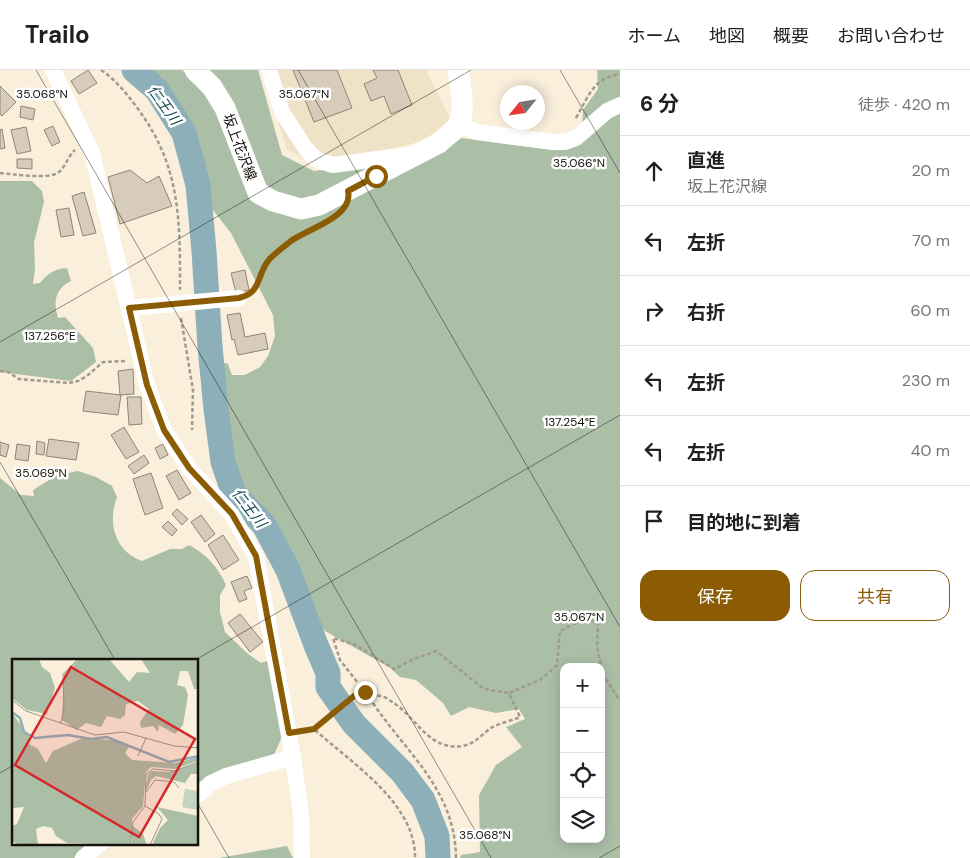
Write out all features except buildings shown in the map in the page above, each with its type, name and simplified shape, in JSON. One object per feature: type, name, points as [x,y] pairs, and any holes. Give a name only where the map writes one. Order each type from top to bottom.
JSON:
[{"type":"main road","name":"坂上花沢線","points":[[195,70],[212,87],[225,108],[258,193],[272,201],[301,209],[319,205],[419,154],[439,143],[459,125]]},
{"type":"main road","points":[[458,70],[462,100],[459,125]]},
{"type":"street","points":[[53,70],[92,153],[140,359],[147,385],[164,430],[189,468],[232,514],[256,556],[294,757],[301,814],[302,858]]},
{"type":"street","points":[[269,70],[282,112],[306,150],[317,160],[333,165],[419,154]]},
{"type":"street","points":[[459,125],[477,132],[565,142],[576,138],[607,111],[620,104]]},
{"type":"street","points":[[129,308],[232,299]]},
{"type":"street","points":[[199,794],[211,783],[226,776],[294,757]]},
{"type":"street","points":[[83,858],[98,846]]},
{"type":"path","points":[[101,70],[126,92],[150,126],[166,156],[175,190],[179,218],[181,304],[193,390],[192,430]]},
{"type":"path","points":[[575,119],[594,86],[603,78],[620,74]]},
{"type":"path","points":[[0,174],[46,176],[55,174],[59,172],[73,152],[88,146]]},
{"type":"path","points":[[232,299],[251,294],[255,290],[267,261],[271,257],[292,240],[329,220]]},
{"type":"path","points":[[0,371],[8,372],[19,378],[69,382],[78,381],[93,372],[103,362],[140,359]]},
{"type":"path","points":[[456,858],[450,820],[436,786],[340,660],[333,638],[354,644],[394,669],[436,651],[484,689],[509,693],[540,680],[557,665],[560,632],[586,618],[598,624],[598,648],[603,675],[620,701]]},
{"type":"path","points":[[289,733],[314,729],[354,696],[365,692]]},
{"type":"path","points":[[369,697],[380,696],[390,700],[400,707],[429,737],[439,744],[450,747],[463,746],[475,742],[492,727],[520,717],[509,693]]},
{"type":"path","points":[[314,729],[356,765],[400,809],[407,821],[413,841],[415,858]]},
{"type":"shaded area","points":[[262,70],[426,70],[450,118],[433,139],[318,165],[287,150]]},
{"type":"green space","points":[[147,70],[182,70],[198,83],[221,114],[251,196],[290,216],[438,151],[462,138],[555,150],[620,108],[620,858],[460,858],[461,855],[480,852],[479,795],[496,765],[522,747],[506,727],[525,719],[519,709],[496,713],[469,707],[451,716],[443,703],[416,680],[400,677],[389,667],[325,631],[305,607],[290,565],[266,516],[242,491],[230,460],[219,379],[221,362],[228,364],[232,375],[245,375],[260,367],[268,356],[275,336],[273,315],[231,233],[205,200],[199,158],[188,132],[168,95]]},
{"type":"green space","points":[[202,70],[258,70],[282,155],[314,171],[393,162],[327,194],[298,200],[271,190],[261,178]]},
{"type":"green space","points":[[597,70],[620,70],[620,100],[582,127],[583,110],[598,89]]},
{"type":"green space","points":[[0,181],[32,181],[42,191],[44,202],[34,243],[35,269],[33,284],[40,283],[49,274],[59,269],[67,268],[71,281],[62,288],[57,296],[58,318],[65,317],[93,348],[96,362],[71,381],[0,372]]},
{"type":"green space","points":[[78,471],[96,477],[112,486],[117,497],[114,507],[113,526],[120,543],[133,556],[142,561],[170,549],[182,549],[189,545],[206,557],[215,567],[226,585],[220,595],[220,612],[225,632],[248,654],[261,663],[279,657],[283,734],[274,755],[199,789],[199,659],[12,659],[12,846],[89,846],[74,858],[0,858],[0,478],[21,495],[34,496],[33,490],[57,475]]},
{"type":"green space","points":[[287,846],[293,858],[219,858]]},
{"type":"waterway","name":"仁王川","points":[[134,70],[157,90],[184,133],[198,185],[216,409],[223,462],[234,494],[264,525],[288,570],[328,673],[328,687],[354,724],[402,772],[423,800],[437,836],[438,858]]},
{"type":"route","points":[[365,692],[354,696],[314,729],[289,733],[261,592],[256,556],[232,514],[189,468],[164,430],[151,399],[129,308],[239,298],[251,294],[255,290],[267,261],[271,257],[292,240],[322,225],[342,211],[350,198],[348,191],[376,176]]}]
